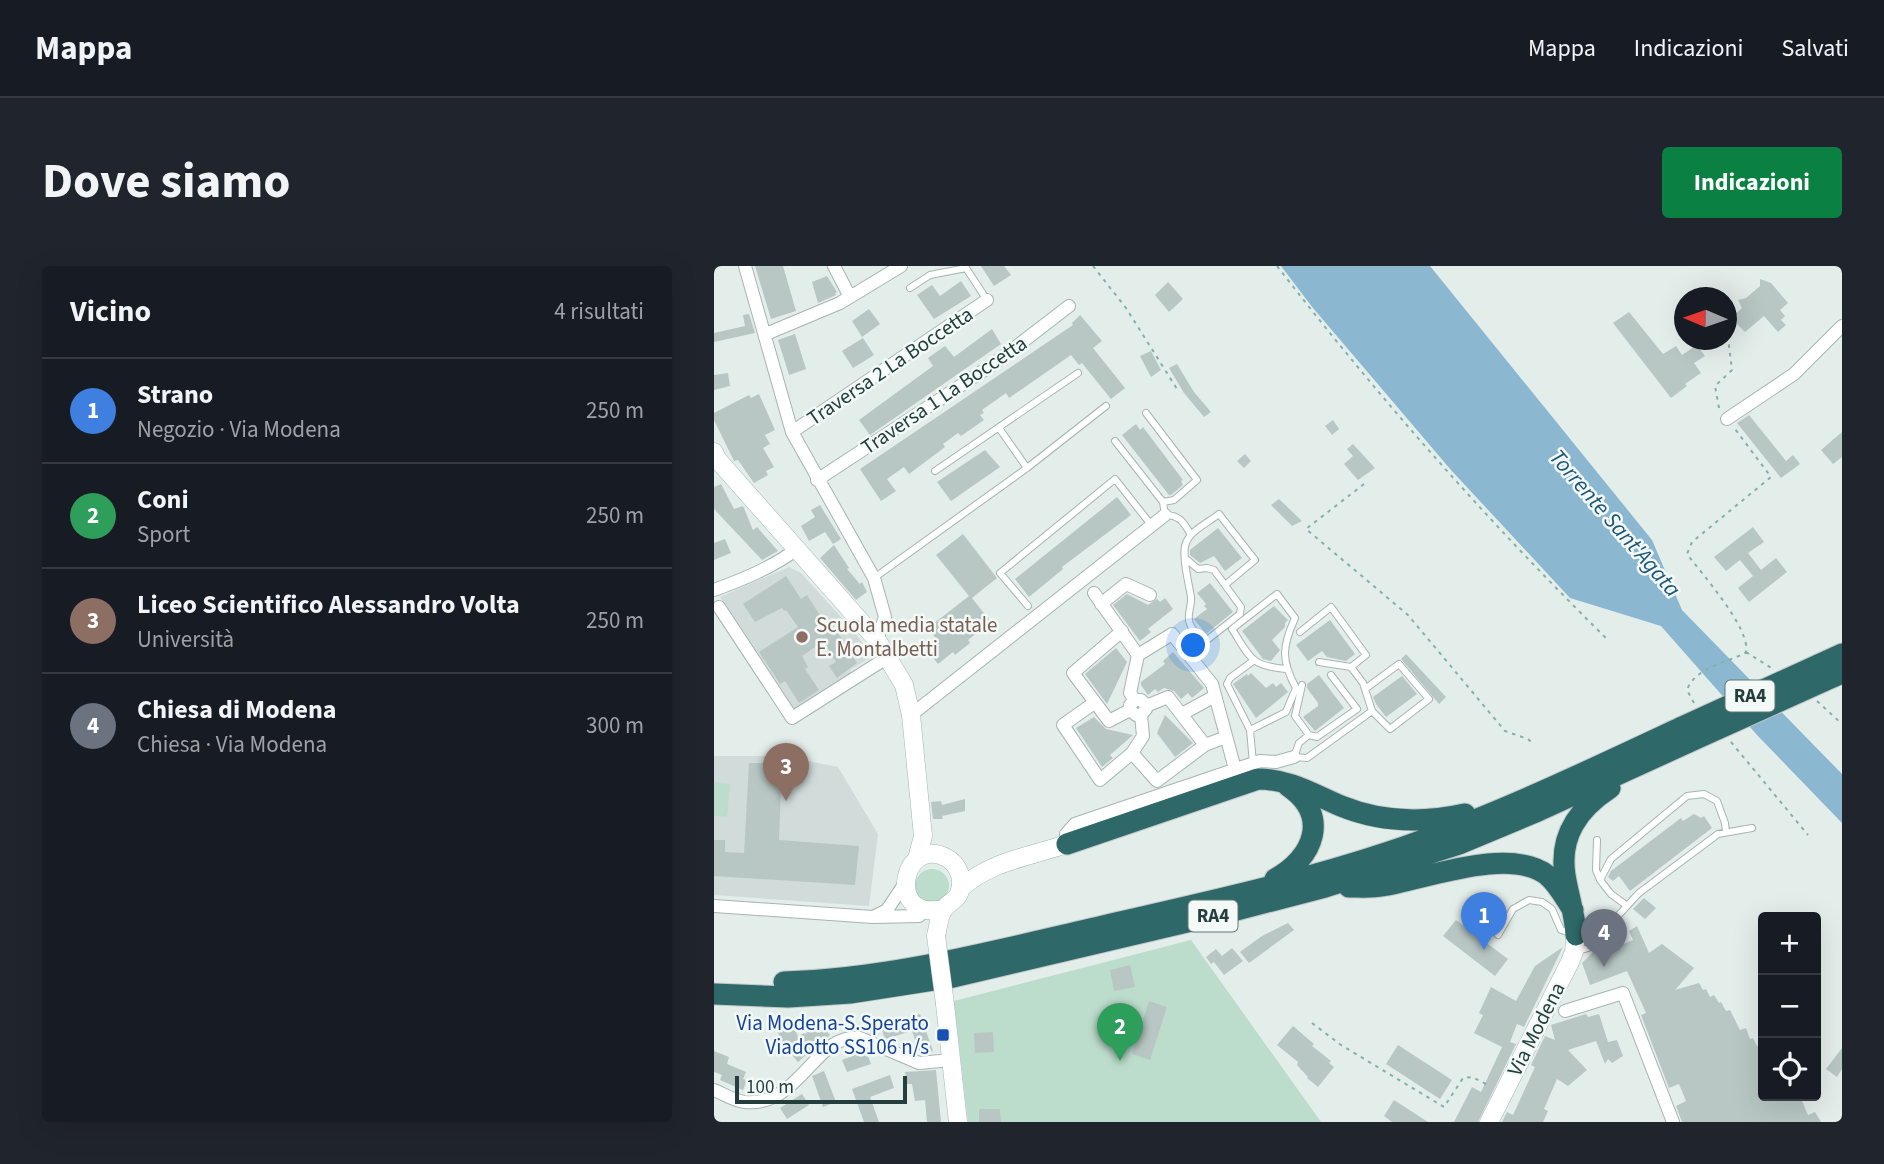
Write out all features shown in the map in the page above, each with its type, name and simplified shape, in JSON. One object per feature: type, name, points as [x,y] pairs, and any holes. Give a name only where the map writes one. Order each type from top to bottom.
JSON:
[{"type":"highway","name":"RA4","points":[[714,980],[785,982],[853,978],[956,960],[1255,890],[1390,851],[1488,815],[1686,735],[1828,673],[1842,654]]},
{"type":"highway","name":"RA4","points":[[714,994],[788,997],[850,993],[953,977],[1325,887],[1459,844],[1538,811],[1622,773],[1686,735]]},
{"type":"highway","points":[[1575,944],[1573,910],[1565,875],[1568,838],[1583,809],[1611,787],[1622,773]]},
{"type":"highway","points":[[1067,844],[1258,779],[1278,779],[1373,817],[1408,820],[1447,818],[1472,812],[1488,815]]},
{"type":"highway","points":[[1255,890],[1291,870],[1307,853],[1312,836],[1312,817],[1307,806],[1298,793],[1278,779]]},
{"type":"highway","points":[[1325,887],[1378,887],[1471,867],[1509,862],[1531,867],[1546,875],[1558,887],[1573,910]]},
{"type":"main road","points":[[714,452],[717,459],[877,640],[904,685],[911,715],[923,836],[917,859]]},
{"type":"main road","points":[[923,836],[938,855]]},
{"type":"main road","points":[[960,889],[960,873],[951,860],[931,854],[917,859],[910,866],[905,883],[911,900],[934,910],[951,905],[960,889],[970,879],[988,869],[1067,844]]},
{"type":"main road","points":[[955,865],[970,869],[988,869]]},
{"type":"main road","points":[[934,910],[958,1122]]},
{"type":"main road","name":"Via Modena","points":[[1489,1122],[1575,944]]},
{"type":"street","points":[[745,266],[792,432],[874,578],[885,617],[877,640]]},
{"type":"street","points":[[834,266],[850,297]]},
{"type":"street","points":[[766,334],[850,297],[901,266]]},
{"type":"street","name":"Traversa 2 La Boccetta","points":[[792,432],[987,300]]},
{"type":"street","name":"Traversa 1 La Boccetta","points":[[817,480],[995,363],[1069,306]]},
{"type":"street","points":[[1727,419],[1794,374],[1842,326]]},
{"type":"street","points":[[911,715],[1152,526],[1164,509]]},
{"type":"street","points":[[714,590],[749,577],[780,562],[797,550]]},
{"type":"street","points":[[1094,703],[1063,725],[1100,780],[1132,753],[1143,736],[1138,708],[1130,693],[1138,655],[1098,598],[1126,584],[1150,595]]},
{"type":"street","points":[[719,607],[792,718],[888,657]]},
{"type":"street","points":[[1122,631],[1073,673],[1094,703],[1110,721],[1168,697],[1205,745]]},
{"type":"street","points":[[1138,655],[1172,634],[1212,684],[1235,769]]},
{"type":"street","points":[[1182,714],[1215,696]]},
{"type":"street","points":[[1132,753],[1157,781],[1205,745],[1226,737]]},
{"type":"street","points":[[1067,844],[1066,834],[1075,824],[1253,763],[1276,762],[1294,757]]},
{"type":"street","points":[[873,917],[887,910],[905,883]]},
{"type":"street","points":[[714,906],[873,917],[919,916],[934,910]]},
{"type":"street","points":[[1565,1011],[1623,993],[1673,1122]]},
{"type":"street","points":[[714,1090],[736,1101],[747,1102],[787,1091],[830,1046],[849,1037],[860,1038],[919,1063],[951,1060]]},
{"type":"lane","points":[[910,288],[930,275],[966,268],[987,300]]},
{"type":"lane","points":[[935,471],[1078,373]]},
{"type":"lane","points":[[874,578],[1027,468],[1106,406]]},
{"type":"lane","points":[[1146,413],[1197,480],[1164,509]]},
{"type":"lane","points":[[999,428],[1027,468]]},
{"type":"lane","points":[[1115,441],[1164,509],[1183,522],[1191,535]]},
{"type":"lane","points":[[1028,606],[1000,573],[1115,479],[1152,526]]},
{"type":"lane","points":[[1185,558],[1198,569],[1214,570],[1241,607],[1240,614],[1208,640],[1204,640],[1190,626],[1188,620],[1192,605],[1185,558],[1186,541],[1219,514],[1255,560],[1225,585]]},
{"type":"lane","points":[[1250,730],[1286,712],[1296,688],[1286,668],[1286,639],[1296,618],[1277,594],[1232,629],[1253,661],[1268,667],[1286,668]]},
{"type":"lane","points":[[1300,632],[1331,607],[1366,655],[1351,667],[1319,662]]},
{"type":"lane","points":[[1253,661],[1230,678],[1227,684],[1250,730],[1253,763]]},
{"type":"lane","points":[[1351,667],[1365,689],[1373,711],[1390,729],[1429,699],[1399,664],[1365,689]]},
{"type":"lane","points":[[1302,685],[1295,716],[1309,735],[1317,737],[1357,709],[1331,675]]},
{"type":"lane","points":[[1309,735],[1299,743],[1294,757],[1307,758],[1373,711]]},
{"type":"lane","points":[[1600,880],[1611,859],[1687,796],[1704,794],[1717,801],[1726,832]]},
{"type":"lane","points":[[1498,935],[1513,909],[1530,900],[1542,902],[1552,909],[1561,930],[1575,944],[1588,948],[1626,905],[1718,834],[1752,828]]},
{"type":"lane","points":[[1597,840],[1596,870],[1600,880],[1611,894],[1626,905]]},
{"type":"path","points":[[1093,266],[1126,308],[1177,389]]},
{"type":"path","points":[[1277,266],[1403,423],[1551,584],[1608,640]]},
{"type":"path","points":[[1699,709],[1687,690],[1690,682],[1697,675],[1743,654],[1748,645],[1737,621],[1687,554],[1692,542],[1771,477]]},
{"type":"path","points":[[1364,484],[1306,529],[1408,615],[1505,731],[1528,739],[1534,746]]},
{"type":"path","points":[[1724,735],[1808,835]]},
{"type":"path","points":[[1312,1023],[1341,1045],[1444,1107],[1463,1077],[1472,1077],[1503,1093]]},
{"type":"shaded area","name":"Scuola media statale E. Montalbetti","points":[[789,567],[801,573],[873,656],[850,670],[853,676],[794,713],[720,597]]},
{"type":"shaded area","points":[[714,756],[782,756],[838,767],[878,834],[869,906],[714,895]]},
{"type":"green space","points":[[714,782],[730,784],[727,817],[714,816]]},
{"type":"green space","points":[[932,869],[944,874],[949,886],[944,898],[932,903],[920,898],[915,886],[920,874]]},
{"type":"green space","points":[[1191,940],[1321,1122],[968,1122],[954,1001]]},
{"type":"water","name":"Torrente Sant'Agata","points":[[1281,266],[1430,266],[1652,540],[1682,610],[1842,774],[1842,823],[1757,735],[1661,626],[1570,598],[1451,470],[1313,308]]},
{"type":"building","points":[[755,266],[783,266],[796,311],[771,319]]},
{"type":"building","points":[[981,266],[1004,266],[1011,275],[994,286]]},
{"type":"building","points":[[827,276],[837,292],[836,295],[818,303],[812,282]]},
{"type":"building","points":[[1760,279],[1771,283],[1788,303],[1780,310],[1785,316],[1781,320],[1786,325],[1778,332],[1764,316],[1745,332],[1737,324],[1737,313],[1742,308],[1738,300],[1746,298],[1760,286]]},
{"type":"building","points":[[961,281],[971,296],[934,319],[917,295],[932,285],[940,296]]},
{"type":"building","points":[[1168,282],[1183,299],[1169,312],[1155,295]]},
{"type":"building","points":[[869,309],[880,324],[862,337],[852,321]]},
{"type":"building","points":[[1629,312],[1663,354],[1674,347],[1682,355],[1690,350],[1701,350],[1705,356],[1694,363],[1701,373],[1671,398],[1613,323]]},
{"type":"building","points":[[749,314],[755,333],[714,342],[714,333],[745,326],[743,315]]},
{"type":"building","points":[[1080,315],[1102,341],[1093,348],[1125,388],[1111,399],[1082,363],[1079,365],[1071,355],[1009,398],[1006,393],[982,410],[984,413],[980,415],[984,420],[961,436],[958,433],[943,444],[945,447],[909,474],[904,467],[887,479],[896,491],[881,501],[860,469],[1073,325]]},
{"type":"building","points":[[992,329],[1001,344],[870,435],[859,420],[933,366],[928,358],[945,346],[954,357]]},
{"type":"building","points":[[795,334],[806,369],[789,375],[778,340]]},
{"type":"building","points":[[863,338],[874,355],[853,368],[842,351]]},
{"type":"building","points":[[1151,351],[1161,370],[1151,377],[1140,356]]},
{"type":"building","points":[[1177,364],[1194,392],[1211,412],[1204,417],[1184,393],[1169,368]]},
{"type":"building","points":[[728,373],[730,386],[714,390],[714,375]]},
{"type":"building","points":[[759,394],[775,430],[765,435],[770,444],[763,448],[774,467],[766,471],[768,475],[754,483],[738,460],[734,461],[714,420],[714,413],[749,395],[751,398]]},
{"type":"building","points":[[1749,415],[1786,461],[1793,455],[1800,464],[1781,478],[1737,423]]},
{"type":"building","points":[[1333,420],[1339,429],[1332,435],[1325,426]]},
{"type":"building","points":[[1136,424],[1140,430],[1143,427],[1183,480],[1183,485],[1171,495],[1122,435]]},
{"type":"building","points":[[1842,432],[1842,457],[1833,464],[1821,450]]},
{"type":"building","points":[[1353,444],[1375,468],[1358,480],[1344,464],[1353,456],[1347,449]]},
{"type":"building","points":[[985,450],[1000,467],[951,501],[937,482]]},
{"type":"building","points":[[1245,454],[1251,461],[1244,468],[1237,461]]},
{"type":"building","points":[[721,484],[734,509],[743,506],[753,530],[757,527],[778,551],[762,560],[714,509],[714,487]]},
{"type":"building","points":[[1117,497],[1131,515],[1062,567],[1063,569],[1029,597],[1015,579]]},
{"type":"building","points":[[1279,499],[1302,521],[1292,526],[1271,505]]},
{"type":"building","points":[[820,505],[841,539],[833,544],[825,532],[809,541],[801,526],[815,517],[811,510]]},
{"type":"building","points":[[1753,527],[1764,542],[1748,553],[1761,570],[1776,558],[1787,572],[1749,602],[1738,588],[1753,576],[1740,560],[1726,571],[1714,557]]},
{"type":"building","points":[[1218,528],[1242,558],[1225,571],[1214,556],[1200,563],[1190,555],[1190,550]]},
{"type":"building","points":[[963,534],[997,578],[972,598],[991,622],[968,640],[970,643],[955,655],[953,652],[938,664],[926,649],[937,640],[928,628],[969,596],[936,555]]},
{"type":"building","points":[[725,539],[731,553],[714,560],[714,543]]},
{"type":"building","points":[[834,545],[849,568],[847,569],[860,584],[862,582],[867,592],[856,600],[820,558]]},
{"type":"building","points":[[786,576],[801,599],[807,595],[833,636],[838,633],[857,663],[837,678],[829,666],[836,662],[826,646],[821,649],[818,645],[802,656],[808,667],[805,669],[819,690],[799,703],[785,681],[780,684],[759,652],[798,627],[782,608],[755,622],[743,604]]},
{"type":"building","points":[[1210,583],[1233,612],[1206,634],[1194,619],[1207,609],[1197,593]]},
{"type":"building","points":[[1127,594],[1148,605],[1157,599],[1160,602],[1165,598],[1173,609],[1148,629],[1151,632],[1140,641],[1113,605]]},
{"type":"building","points":[[1274,606],[1288,620],[1272,640],[1280,650],[1271,661],[1263,659],[1242,631]]},
{"type":"building","points":[[1330,620],[1355,654],[1346,661],[1327,657],[1322,651],[1308,661],[1296,645]]},
{"type":"building","points":[[1116,648],[1127,662],[1107,704],[1085,674]]},
{"type":"building","points":[[1173,652],[1204,688],[1192,698],[1188,693],[1181,699],[1174,691],[1164,688],[1158,692],[1155,689],[1148,695],[1141,685],[1141,682],[1165,664],[1163,661]]},
{"type":"building","points":[[1406,654],[1446,697],[1439,704],[1401,659]]},
{"type":"building","points":[[1251,673],[1266,688],[1273,683],[1276,687],[1281,683],[1288,692],[1256,718],[1233,684]]},
{"type":"building","points":[[1319,675],[1344,708],[1315,731],[1303,717],[1318,706],[1307,684]]},
{"type":"building","points":[[1402,676],[1417,694],[1386,717],[1373,697]]},
{"type":"building","points":[[1165,715],[1193,743],[1175,757],[1157,733]]},
{"type":"building","points":[[1094,717],[1106,729],[1133,735],[1110,755],[1113,758],[1102,767],[1076,728]]},
{"type":"building","points":[[749,763],[782,763],[779,840],[859,846],[855,885],[714,876],[714,840],[725,840],[725,852],[744,853]]},
{"type":"building","points":[[965,799],[965,811],[942,816],[943,819],[933,819],[931,802],[941,801],[942,805]]},
{"type":"building","points":[[1694,814],[1701,818],[1704,816],[1712,828],[1630,891],[1619,876],[1613,881],[1608,877],[1611,871],[1681,818],[1683,821]]},
{"type":"building","points":[[1644,898],[1656,908],[1645,919],[1633,909]]},
{"type":"building","points":[[1456,920],[1508,959],[1495,976],[1443,936]]},
{"type":"building","points":[[1288,923],[1294,930],[1249,963],[1240,952],[1262,936]]},
{"type":"building","points":[[1637,926],[1649,953],[1662,944],[1694,968],[1675,990],[1699,983],[1710,997],[1714,995],[1719,1003],[1721,1002],[1726,1011],[1730,1010],[1740,1030],[1746,1028],[1750,1039],[1753,1038],[1758,1046],[1758,1101],[1802,1101],[1808,1115],[1815,1112],[1821,1122],[1682,1122],[1676,1106],[1686,1101],[1679,1084],[1669,1088],[1641,1015],[1646,1013],[1627,971],[1590,985],[1582,963],[1602,943],[1614,948],[1633,940],[1629,931]]},
{"type":"building","points":[[1563,947],[1524,1027],[1517,1024],[1510,1042],[1516,1044],[1478,1122],[1454,1122],[1472,1087],[1481,1092],[1502,1047],[1474,1033],[1483,1015],[1479,1013],[1491,987],[1516,1001],[1535,966]]},
{"type":"building","points":[[1232,948],[1243,961],[1224,975],[1214,962],[1211,964],[1206,957],[1216,949],[1222,956]]},
{"type":"building","points":[[1130,965],[1135,987],[1114,991],[1110,970]]},
{"type":"building","points":[[1149,1001],[1167,1007],[1150,1060],[1132,1054]]},
{"type":"building","points":[[920,1014],[933,1051],[920,1054],[912,1031],[885,1039],[881,1027]]},
{"type":"building","points":[[1586,1014],[1588,1017],[1599,1014],[1608,1042],[1617,1040],[1623,1056],[1612,1063],[1608,1059],[1605,1064],[1596,1041],[1568,1050],[1587,1070],[1568,1086],[1557,1079],[1544,1109],[1548,1111],[1543,1122],[1502,1122],[1507,1112],[1513,1115],[1535,1067],[1531,1065],[1545,1036],[1555,1040],[1551,1025]]},
{"type":"building","points":[[819,1023],[830,1035],[798,1062],[782,1044],[777,1030],[793,1024],[798,1037]]},
{"type":"building","points":[[1293,1026],[1331,1061],[1329,1063],[1334,1067],[1318,1087],[1307,1078],[1297,1065],[1298,1062],[1277,1045]]},
{"type":"building","points":[[993,1032],[994,1052],[975,1053],[974,1033]]},
{"type":"building","points":[[1398,1045],[1452,1080],[1440,1099],[1386,1064]]},
{"type":"building","points":[[1842,1048],[1842,1069],[1837,1077],[1826,1069]]},
{"type":"building","points":[[714,1051],[729,1057],[727,1064],[746,1072],[743,1079],[747,1080],[743,1090],[720,1080],[722,1075],[714,1072]]},
{"type":"building","points":[[866,1051],[871,1064],[847,1072],[842,1060]]},
{"type":"building","points":[[936,1070],[941,1122],[927,1122],[925,1100],[915,1101],[912,1084],[907,1084],[905,1072]]},
{"type":"building","points":[[824,1071],[836,1102],[823,1107],[812,1076]]},
{"type":"building","points":[[890,1075],[894,1088],[870,1097],[879,1122],[864,1122],[852,1089]]},
{"type":"building","points":[[802,1094],[809,1105],[787,1119],[780,1108]]},
{"type":"building","points":[[1394,1100],[1428,1122],[1392,1122],[1384,1116]]},
{"type":"building","points":[[979,1109],[1000,1109],[1001,1122],[979,1122]]},
{"type":"place","name":"Scuola media statale E. Montalbetti","points":[[802,637]]},
{"type":"place","name":"Liceo Scientifico Alessandro Volta","points":[[786,801]]},
{"type":"place","name":"Strano","points":[[1484,950]]},
{"type":"place","name":"Chiesa di Modena","points":[[1604,967]]},
{"type":"place","name":"Via Modena-S.Sperato Viadotto SS106 n/s","points":[[943,1035]]},
{"type":"place","name":"Coni","points":[[1120,1061]]}]
